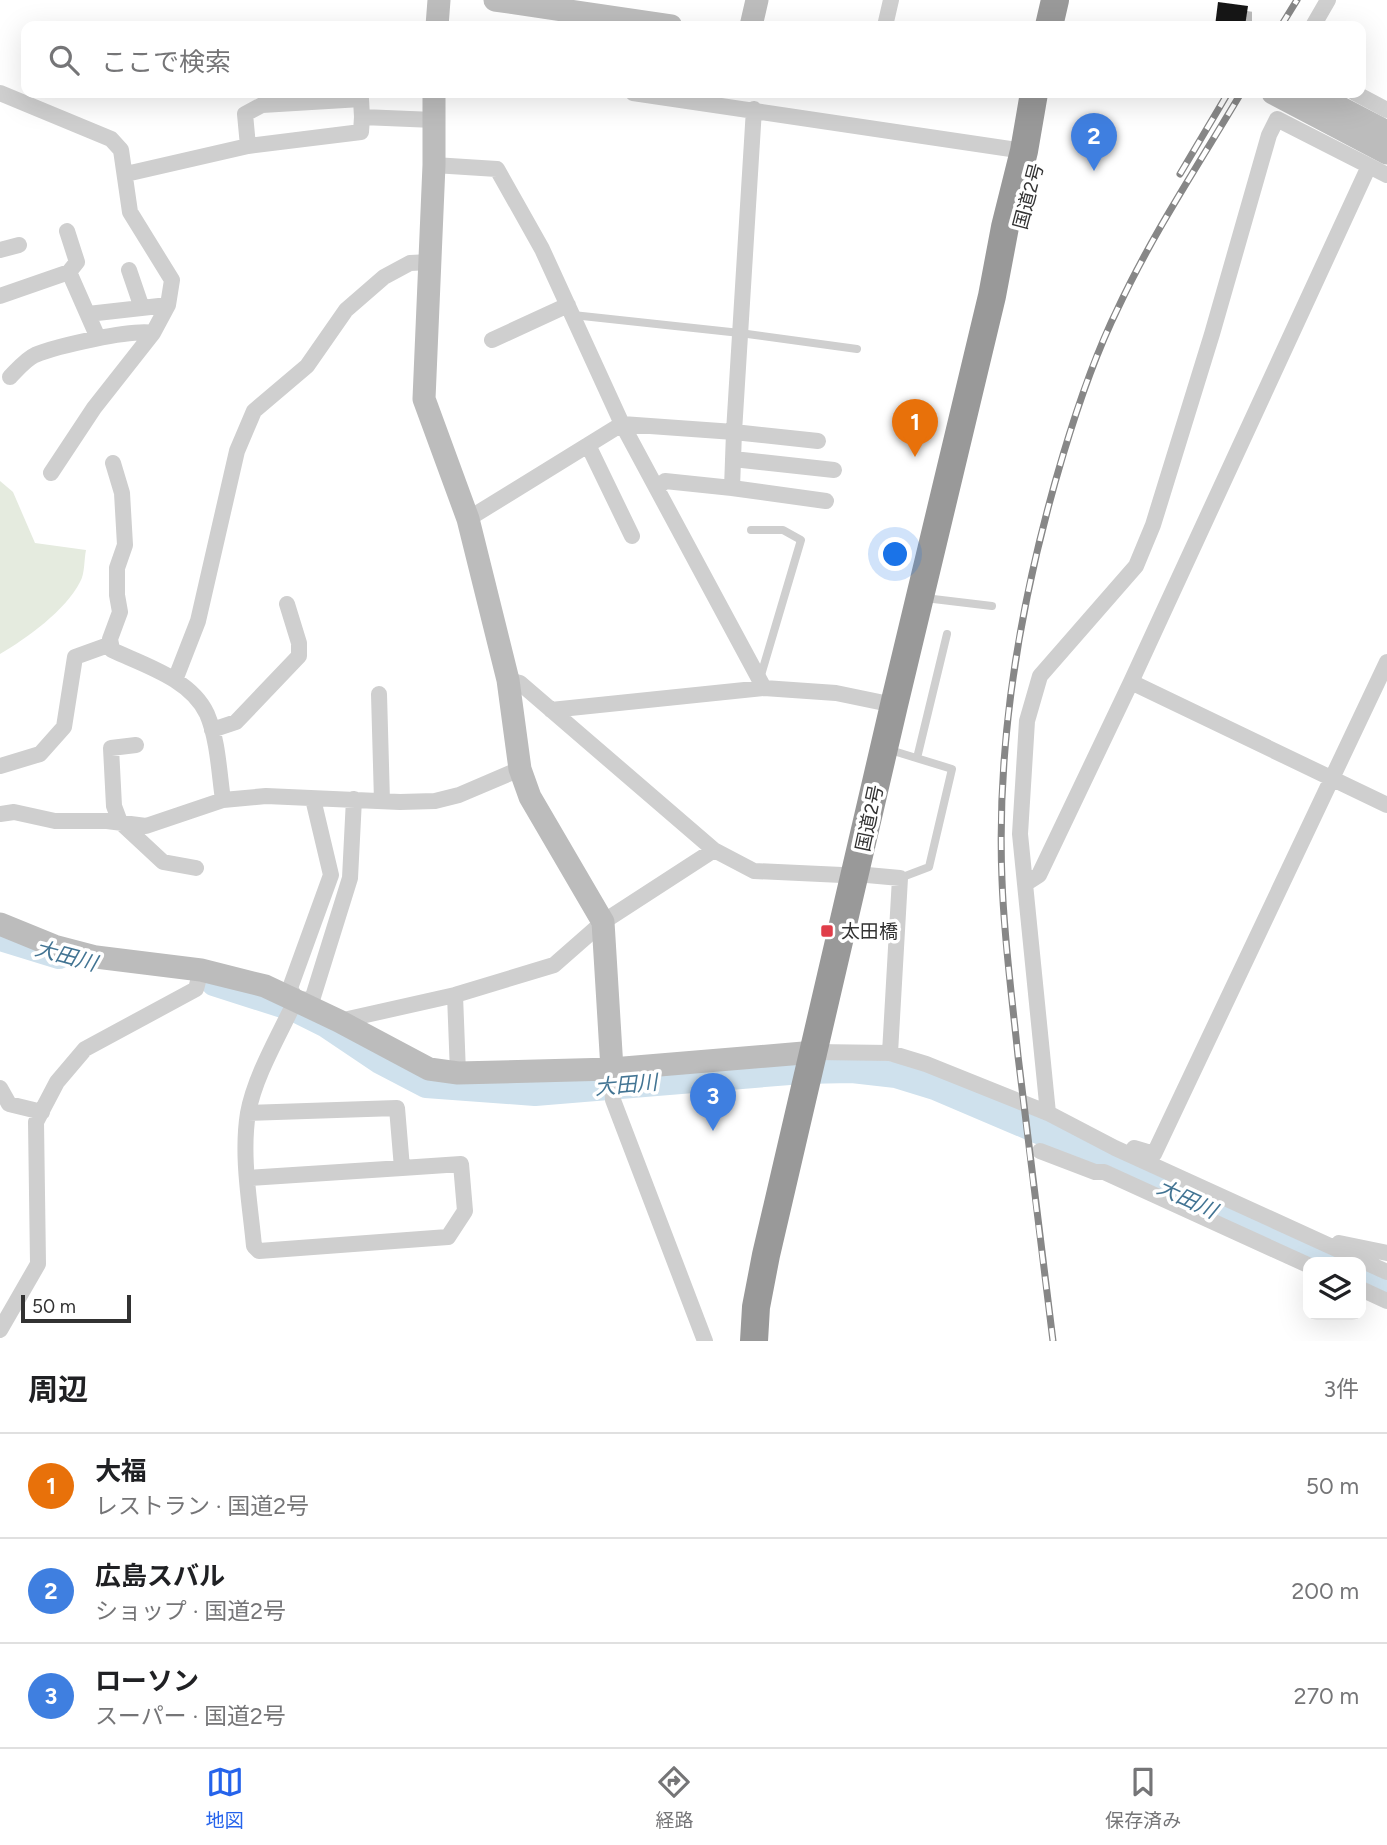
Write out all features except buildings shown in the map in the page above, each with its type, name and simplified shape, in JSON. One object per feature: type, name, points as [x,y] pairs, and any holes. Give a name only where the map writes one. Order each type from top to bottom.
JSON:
[{"type":"highway","points":[[1050,21],[1055,0]]},
{"type":"highway","points":[[1068,21],[1073,0]]},
{"type":"highway","name":"国道2号","points":[[754,1341],[756,1307],[766,1255],[992,296],[1033,98]]},
{"type":"highway","name":"国道2号","points":[[992,296],[1018,235],[1052,98]]},
{"type":"street","points":[[437,21],[439,0]]},
{"type":"street","points":[[495,0],[637,21]]},
{"type":"street","points":[[752,21],[757,0]]},
{"type":"street","points":[[886,21],[891,0]]},
{"type":"street","points":[[1315,21],[1328,0]]},
{"type":"street","points":[[0,93],[111,139],[121,150],[130,212],[172,280],[168,304],[153,333],[94,408],[51,473]]},
{"type":"street","points":[[434,98],[434,165],[424,399],[468,519],[508,680],[520,769],[530,797],[603,922],[613,1100],[705,1341]]},
{"type":"street","points":[[669,98],[1024,150]]},
{"type":"street","points":[[1281,98],[1378,160],[1387,175]]},
{"type":"street","points":[[1322,98],[1387,132]]},
{"type":"street","points":[[1364,98],[1387,110]]},
{"type":"street","points":[[126,174],[248,146],[361,132],[361,99],[262,105],[245,114],[248,146]]},
{"type":"street","points":[[732,488],[754,110]]},
{"type":"street","points":[[362,117],[434,120]]},
{"type":"street","points":[[1048,1114],[1020,834],[1027,721],[1040,676],[1136,566],[1153,525],[1269,135],[1278,119],[1378,160]]},
{"type":"street","points":[[1025,884],[1039,875],[1378,160]]},
{"type":"street","points":[[434,165],[496,169],[542,248],[622,424],[764,688]]},
{"type":"street","points":[[0,296],[69,271],[76,262],[67,231]]},
{"type":"street","points":[[0,250],[19,245]]},
{"type":"street","points":[[175,680],[198,621],[237,451],[254,411],[307,366],[346,310],[374,285],[410,263],[430,262]]},
{"type":"street","points":[[129,270],[142,308]]},
{"type":"street","points":[[69,271],[98,338]]},
{"type":"street","points":[[88,314],[168,304]]},
{"type":"street","points":[[492,340],[570,310]]},
{"type":"street","points":[[10,377],[32,356],[98,338],[142,331],[153,333]]},
{"type":"street","points":[[468,519],[622,424],[817,441]]},
{"type":"street","points":[[589,444],[632,536]]},
{"type":"street","points":[[733,459],[834,470]]},
{"type":"street","points":[[113,463],[122,493],[125,545],[117,568],[120,612],[110,639],[112,650],[175,680],[193,694],[206,711],[212,730],[223,800]]},
{"type":"street","points":[[657,488],[665,481],[826,501]]},
{"type":"street","points":[[212,730],[236,722],[299,656],[299,643],[287,604]]},
{"type":"street","points":[[0,766],[40,754],[64,727],[75,657],[111,644]]},
{"type":"street","points":[[1115,1148],[1123,1145],[1154,1154],[1387,662]]},
{"type":"street","points":[[508,680],[520,683],[714,850],[754,871],[900,878],[890,1053]]},
{"type":"street","points":[[1131,682],[1387,805]]},
{"type":"street","points":[[551,710],[764,688],[836,693],[894,705]]},
{"type":"street","points":[[379,694],[382,801]]},
{"type":"street","points":[[136,745],[111,748],[114,807],[120,822],[163,862],[196,868]]},
{"type":"street","points":[[0,814],[14,812],[55,821],[146,825],[223,800],[267,796],[435,801],[459,796],[520,769]]},
{"type":"street","points":[[296,999],[290,988],[331,875],[313,799]]},
{"type":"street","points":[[296,999],[312,1000],[350,878],[354,799]]},
{"type":"street","points":[[339,1021],[455,995],[554,965],[603,922],[714,850]]},
{"type":"street","points":[[0,924],[54,946],[96,957],[201,970],[265,986],[296,999],[429,1069],[458,1073],[612,1069],[815,1052],[890,1053],[926,1064],[1048,1114],[1115,1148],[1387,1272]]},
{"type":"street","points":[[0,1330],[38,1264],[34,1148],[36,1122],[57,1082],[85,1049],[196,989],[201,970]]},
{"type":"street","points":[[455,995],[458,1073]]},
{"type":"street","points":[[248,1178],[461,1164],[465,1211],[448,1237],[259,1251],[254,1246],[248,1178],[246,1153],[248,1114],[253,1093],[296,999]]},
{"type":"street","points":[[0,1088],[9,1104],[42,1112]]},
{"type":"street","points":[[248,1114],[397,1108],[402,1168]]},
{"type":"street","points":[[1040,1151],[1095,1172],[1104,1172],[1303,1263]]},
{"type":"street","points":[[1323,1244],[1334,1242],[1387,1253]]},
{"type":"street","points":[[1366,1291],[1387,1301]]},
{"type":"lane","points":[[570,310],[857,349]]},
{"type":"lane","points":[[751,530],[783,530],[801,540],[761,672],[764,688]]},
{"type":"lane","points":[[920,597],[992,606]]},
{"type":"lane","points":[[917,758],[947,634]]},
{"type":"lane","points":[[884,748],[952,769],[929,867],[900,878]]},
{"type":"shaded area","points":[[0,481],[13,492],[35,543],[86,550],[82,579],[74,593],[33,632],[0,654]]},
{"type":"waterway","name":"大田川","points":[[0,938],[59,956]]},
{"type":"waterway","name":"大田川","points":[[214,983],[295,1009],[325,1024],[380,1061],[426,1085],[535,1093],[802,1071],[852,1070],[896,1075],[935,1087],[1055,1138],[1315,1257]]},
{"type":"waterway","name":"大田川","points":[[1366,1280],[1387,1290]]},
{"type":"railway","points":[[1284,21],[1297,0]]},
{"type":"railway","points":[[1180,174],[1225,98]]},
{"type":"railway","points":[[1053,1341],[1018,1056],[1003,902],[1003,772],[1015,665],[1048,507],[1094,362],[1146,253],[1238,98]]},
{"type":"place","name":"広島スバル","points":[[1094,171]]},
{"type":"place","name":"大福","points":[[915,457]]},
{"type":"place","name":"太田橋","points":[[827,931]]},
{"type":"place","name":"ローソン","points":[[713,1131]]}]
